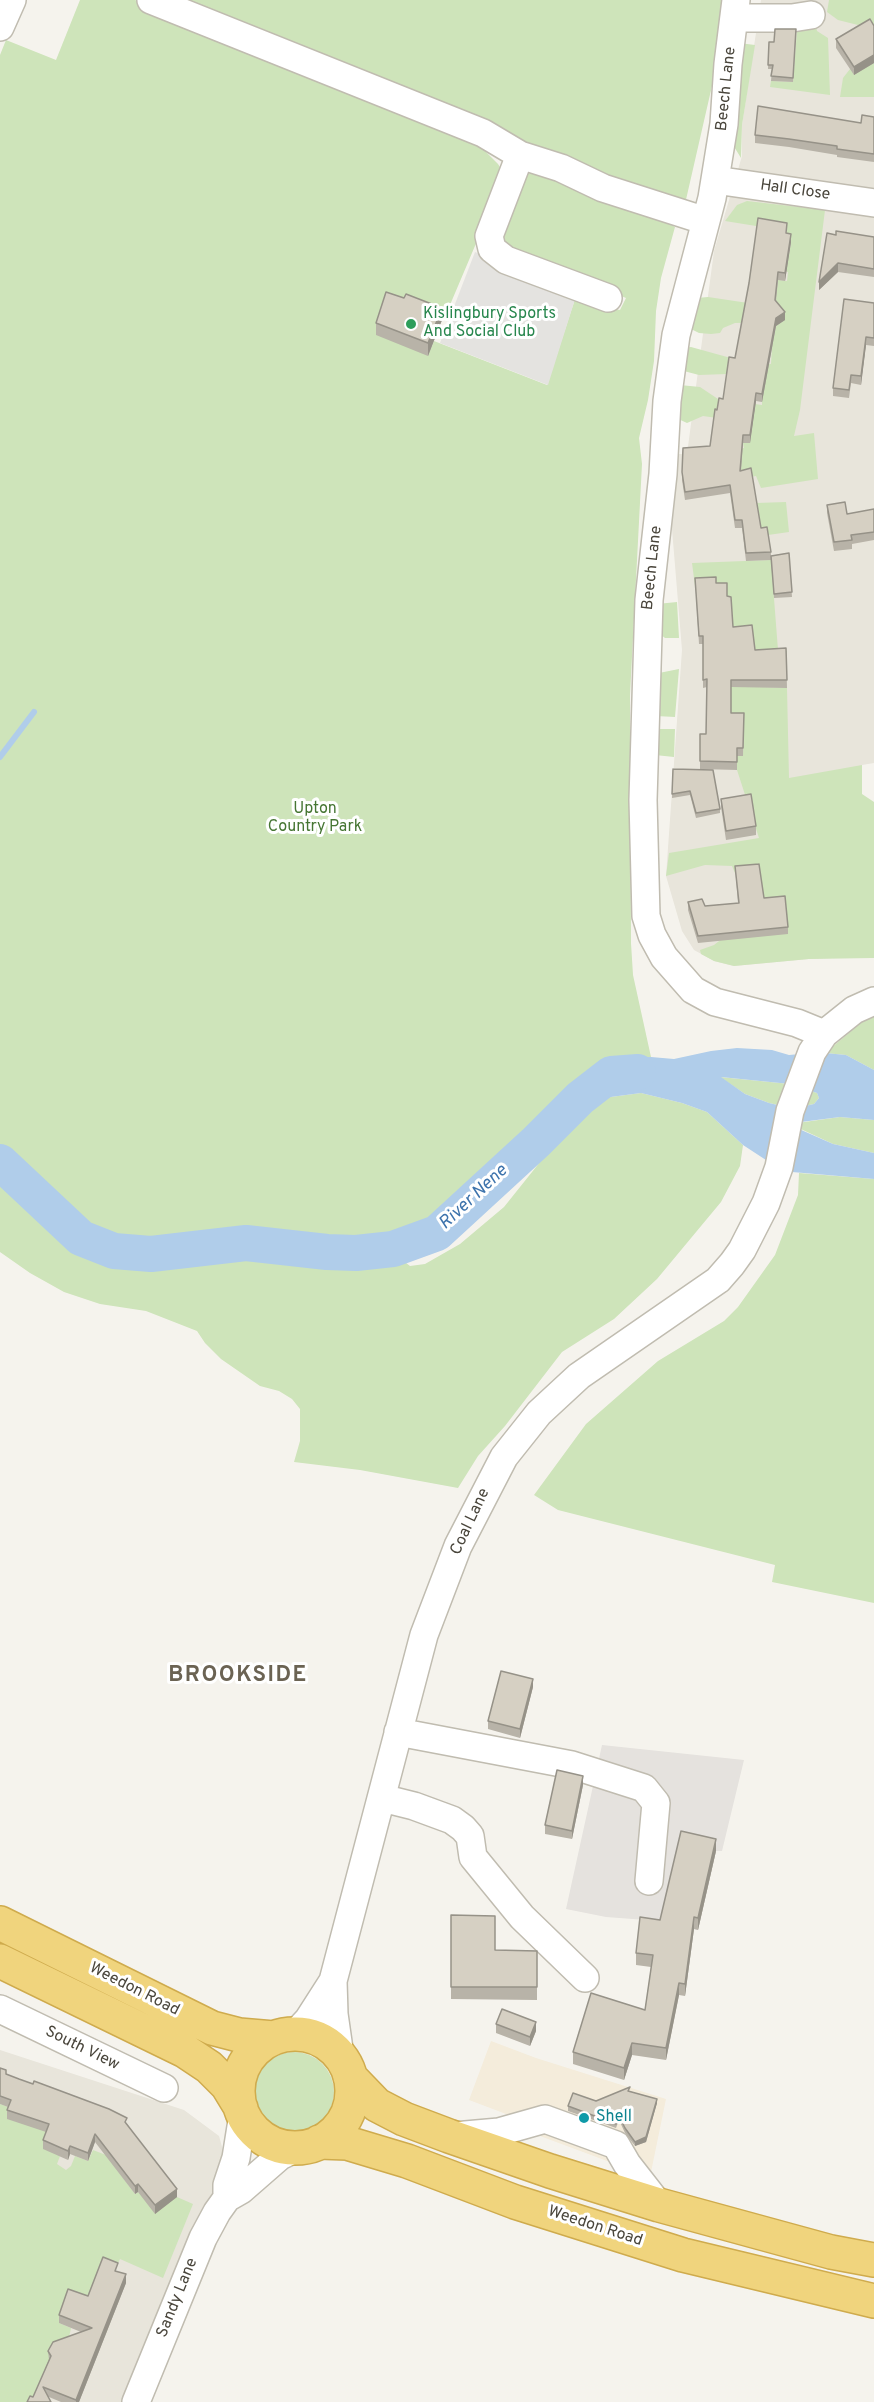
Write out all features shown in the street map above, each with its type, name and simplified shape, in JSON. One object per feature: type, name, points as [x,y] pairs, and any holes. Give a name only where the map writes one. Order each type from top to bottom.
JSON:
[{"type":"highway","name":"Weedon Road","points":[[0,1923],[213,2028],[239,2035],[284,2036]]},
{"type":"highway","name":"Weedon Road","points":[[0,1961],[185,2051],[209,2067],[227,2085],[242,2111]]},
{"type":"highway","points":[[345,2066],[352,2091],[347,2115],[331,2135],[309,2145],[291,2148],[273,2144],[261,2137],[248,2123],[242,2111],[238,2093],[242,2070],[253,2052],[284,2036],[319,2039],[345,2066],[377,2105],[404,2119],[550,2171],[659,2205],[831,2252],[874,2260]]},
{"type":"highway","name":"Weedon Road","points":[[309,2145],[347,2143],[407,2161],[515,2202],[683,2255],[874,2301]]},
{"type":"street","points":[[0,27],[12,0]]},
{"type":"street","points":[[152,0],[483,133],[520,156],[561,168],[603,188],[706,221]]},
{"type":"street","points":[[735,9],[792,18],[811,15]]},
{"type":"street","name":"Beech Lane","points":[[735,9],[724,124],[715,180],[675,336],[667,401],[663,474],[649,600],[643,800],[646,915],[652,934],[664,957],[693,990],[715,1002],[797,1023],[818,1043]]},
{"type":"street","points":[[520,156],[489,236],[492,249],[506,260],[608,298]]},
{"type":"street","name":"Hall Close","points":[[715,180],[874,203]]},
{"type":"street","points":[[818,1043],[854,1010],[874,1001]]},
{"type":"street","name":"Coal Lane","points":[[345,2066],[334,2014],[333,1981],[424,1635],[458,1546],[504,1457],[539,1413],[579,1376],[718,1280],[742,1251],[766,1203],[779,1167],[790,1111],[818,1043]]},
{"type":"street","points":[[398,1732],[572,1765],[644,1788],[656,1803],[649,1881]]},
{"type":"street","points":[[382,1798],[414,1806],[452,1820],[463,1828],[470,1836],[473,1857],[522,1917],[585,1977]]},
{"type":"street","name":"Coal Lane","points":[[284,2036],[308,2020],[333,1981]]},
{"type":"street","name":"South View","points":[[0,2009],[164,2088]]},
{"type":"street","points":[[242,2111],[236,2158],[227,2185],[227,2198],[241,2190],[280,2156],[309,2145]]},
{"type":"street","points":[[449,2136],[499,2132],[545,2119],[616,2145],[627,2164],[659,2205]]},
{"type":"street","name":"Sandy Lane","points":[[136,2402],[203,2238],[227,2198]]},
{"type":"shaded area","points":[[761,0],[874,0],[874,763],[862,765],[858,957],[734,966],[714,961],[694,950],[682,931],[666,876],[682,650],[670,505],[673,454],[687,454],[714,251],[742,156],[742,125]]},
{"type":"shaded area","points":[[475,252],[576,296],[548,385],[440,343]]},
{"type":"shaded area","points":[[602,1745],[744,1760],[722,1851],[716,1851],[698,1930],[648,1918],[646,1920],[606,1917],[566,1909]]},
{"type":"shaded area","points":[[491,2041],[536,2058],[666,2099],[650,2177],[540,2136],[514,2117],[469,2100]]},
{"type":"shaded area","points":[[0,2050],[184,2110],[219,2136],[224,2154],[203,2238],[137,2402],[0,2402]]},
{"type":"green space","name":"Upton Country Park","points":[[80,0],[135,0],[465,131],[498,164],[505,175],[447,312],[408,297],[386,305],[428,355],[434,341],[547,385],[576,296],[591,304],[620,310],[626,298],[496,243],[522,176],[544,169],[656,216],[675,227],[661,278],[656,311],[654,361],[639,438],[642,464],[630,695],[631,943],[633,975],[651,1057],[619,1058],[596,1067],[563,1096],[437,1233],[393,1249],[356,1253],[327,1252],[246,1243],[151,1254],[114,1251],[81,1238],[0,1163],[0,55],[6,40],[56,60]]},
{"type":"green space","points":[[173,0],[723,0],[717,64],[685,204],[620,186],[525,142]]},
{"type":"green space","points":[[829,0],[874,0],[874,35],[870,28],[838,20],[827,12]]},
{"type":"green space","points":[[800,26],[816,26],[817,31],[828,38],[830,95],[770,87],[771,81],[793,82],[797,31]]},
{"type":"green space","points":[[739,43],[755,45],[742,125],[741,158],[733,145]]},
{"type":"green space","points":[[874,63],[874,97],[840,97],[843,78],[850,69]]},
{"type":"green space","points":[[747,201],[825,210],[800,410],[794,436],[814,433],[818,479],[761,488],[756,476],[740,479],[712,454],[744,448],[743,443],[717,418],[703,416],[687,423],[674,417],[680,385],[700,387],[718,399],[762,405],[762,402],[727,374],[699,375],[680,370],[683,348],[691,347],[738,360],[771,364],[772,346],[768,336],[774,337],[776,326],[781,322],[735,323],[723,328],[720,333],[711,334],[699,333],[687,327],[697,298],[708,297],[775,307],[778,280],[787,281],[788,272],[766,268],[789,255],[791,242],[786,241],[787,231],[725,221],[737,205]]},
{"type":"green space","points":[[786,502],[789,532],[761,536],[756,503]]},
{"type":"green space","points":[[771,560],[778,650],[787,651],[786,656],[764,687],[787,688],[789,778],[862,765],[862,794],[874,802],[874,958],[809,959],[734,966],[714,961],[701,954],[700,950],[714,945],[764,906],[735,873],[732,866],[705,865],[666,876],[669,853],[759,838],[737,770],[737,756],[743,755],[744,721],[728,720],[731,687],[737,687],[736,634],[695,586],[692,563]]},
{"type":"green space","points":[[677,602],[679,638],[665,638],[655,630],[657,604]]},
{"type":"green space","points":[[679,669],[675,717],[656,716],[659,673]]},
{"type":"green space","points":[[655,729],[675,729],[674,757],[655,755]]},
{"type":"green space","points":[[874,1016],[874,1070],[846,1055],[825,1053],[867,1018]]},
{"type":"green space","points":[[720,1077],[790,1084],[817,1093],[819,1098],[814,1104],[787,1107],[745,1094]]},
{"type":"green space","points":[[641,1093],[707,1112],[743,1145],[740,1166],[721,1202],[657,1279],[614,1319],[562,1352],[505,1426],[478,1456],[458,1488],[360,1470],[294,1462],[300,1441],[300,1409],[292,1399],[279,1391],[260,1386],[221,1359],[197,1331],[146,1311],[100,1304],[64,1292],[30,1273],[0,1252],[0,1176],[53,1225],[84,1248],[119,1259],[179,1259],[253,1251],[319,1261],[356,1261],[396,1255],[410,1266],[425,1264],[460,1244],[504,1207],[572,1122],[603,1098]]},
{"type":"green space","points":[[840,1117],[874,1120],[874,1153],[833,1144],[790,1124]]},
{"type":"green space","points":[[799,1173],[874,1179],[874,1603],[772,1582],[775,1565],[558,1510],[534,1495],[586,1424],[658,1361],[724,1321],[738,1307],[775,1255],[798,1195]]},
{"type":"green space","points":[[294,2052],[309,2055],[322,2064],[331,2077],[334,2092],[331,2107],[322,2120],[309,2129],[294,2132],[279,2129],[266,2120],[257,2107],[254,2092],[257,2077],[266,2064],[279,2055]]},
{"type":"green space","points":[[0,2104],[11,2108],[7,2118],[17,2122],[23,2108],[49,2132],[60,2156],[57,2164],[66,2170],[71,2166],[75,2156],[88,2161],[93,2150],[106,2155],[135,2194],[141,2191],[177,2197],[193,2204],[163,2278],[120,2259],[115,2270],[90,2297],[59,2323],[71,2328],[67,2343],[53,2350],[49,2360],[51,2365],[38,2395],[34,2394],[31,2402],[0,2402]]},
{"type":"water","points":[[737,1048],[772,1050],[789,1055],[800,1054],[790,1084],[721,1077],[745,1094],[782,1106],[769,1162],[743,1145],[707,1112],[641,1093],[603,1098],[585,1077],[596,1067],[619,1058],[674,1059]]},
{"type":"water","points":[[825,1053],[846,1055],[874,1070],[874,1120],[840,1117],[801,1122],[805,1106],[814,1104],[819,1098],[817,1093],[808,1090]]},
{"type":"water","points":[[799,1129],[833,1144],[874,1153],[874,1179],[792,1172]]},
{"type":"building","points":[[870,19],[874,26],[874,55],[854,67],[836,39]]},
{"type":"building","points":[[775,29],[796,29],[793,78],[771,76],[773,65],[768,65],[769,42],[774,42]]},
{"type":"building","points":[[758,106],[861,123],[862,115],[874,117],[874,154],[837,149],[837,146],[755,135]]},
{"type":"building","points":[[758,218],[787,223],[786,233],[791,234],[785,273],[778,272],[775,300],[785,312],[776,318],[762,394],[756,393],[750,435],[743,435],[740,471],[751,468],[761,528],[767,527],[771,552],[746,553],[742,520],[735,520],[730,485],[685,492],[682,472],[683,448],[710,446],[715,409],[717,410],[719,398],[723,399],[729,357],[735,358]]},
{"type":"building","points":[[836,231],[874,237],[874,269],[838,263],[819,282],[827,233],[836,235]]},
{"type":"building","points":[[386,292],[404,298],[406,294],[442,308],[428,343],[376,323]]},
{"type":"building","points":[[844,299],[874,303],[874,338],[866,337],[861,376],[851,375],[849,390],[833,388]]},
{"type":"building","points":[[845,502],[847,514],[874,509],[874,532],[851,535],[852,540],[834,542],[827,505]]},
{"type":"building","points":[[789,553],[792,592],[774,594],[771,556]]},
{"type":"building","points":[[716,577],[716,583],[727,583],[727,596],[731,597],[733,627],[752,625],[755,650],[786,648],[787,680],[731,680],[731,713],[744,713],[743,748],[737,748],[737,762],[700,761],[700,734],[706,734],[707,679],[703,680],[703,636],[699,636],[695,578]]},
{"type":"building","points":[[673,769],[713,770],[720,809],[696,813],[690,791],[672,794]]},
{"type":"building","points":[[751,794],[756,826],[726,831],[721,799]]},
{"type":"building","points":[[759,864],[764,898],[785,896],[788,927],[698,936],[688,902],[702,899],[705,906],[739,903],[735,866]]},
{"type":"building","points":[[501,1671],[533,1679],[520,1729],[488,1721]]},
{"type":"building","points":[[557,1770],[583,1776],[572,1831],[545,1825]]},
{"type":"building","points":[[681,1831],[716,1839],[698,1918],[694,1917],[685,1984],[679,1983],[666,2048],[632,2043],[624,2068],[573,2052],[591,1993],[645,2010],[653,1955],[636,1953],[640,1917],[660,1920]]},
{"type":"building","points":[[451,1915],[495,1916],[495,1950],[537,1951],[537,1987],[451,1987]]},
{"type":"building","points":[[502,2009],[536,2022],[530,2037],[496,2024]]},
{"type":"building","points":[[0,2068],[6,2070],[6,2074],[33,2084],[34,2081],[127,2118],[125,2122],[177,2189],[155,2205],[138,2184],[135,2186],[95,2134],[88,2153],[70,2146],[68,2151],[43,2140],[49,2124],[7,2110],[11,2100],[0,2096]]},
{"type":"building","points":[[630,2087],[628,2091],[657,2099],[646,2137],[635,2142],[619,2116],[616,2124],[568,2106],[573,2093],[596,2101]]},
{"type":"building","points":[[103,2257],[118,2263],[115,2271],[126,2274],[76,2400],[43,2387],[51,2402],[27,2402],[30,2396],[33,2397],[51,2356],[48,2351],[53,2342],[92,2328],[59,2315],[68,2289],[88,2296]]},
{"type":"waterway","points":[[0,757],[34,712]]},
{"type":"waterway","name":"River Nene","points":[[0,1162],[81,1238],[114,1251],[151,1254],[246,1243],[327,1252],[356,1253],[393,1249],[437,1233],[580,1098],[611,1074],[638,1072]]},
{"type":"place","name":"Kislingbury Sports And Social Club","points":[[411,324]]},
{"type":"place","name":"Shell","points":[[584,2118]]},
{"type":"district","name":"BROOKSIDE","points":[[238,1677]]}]
